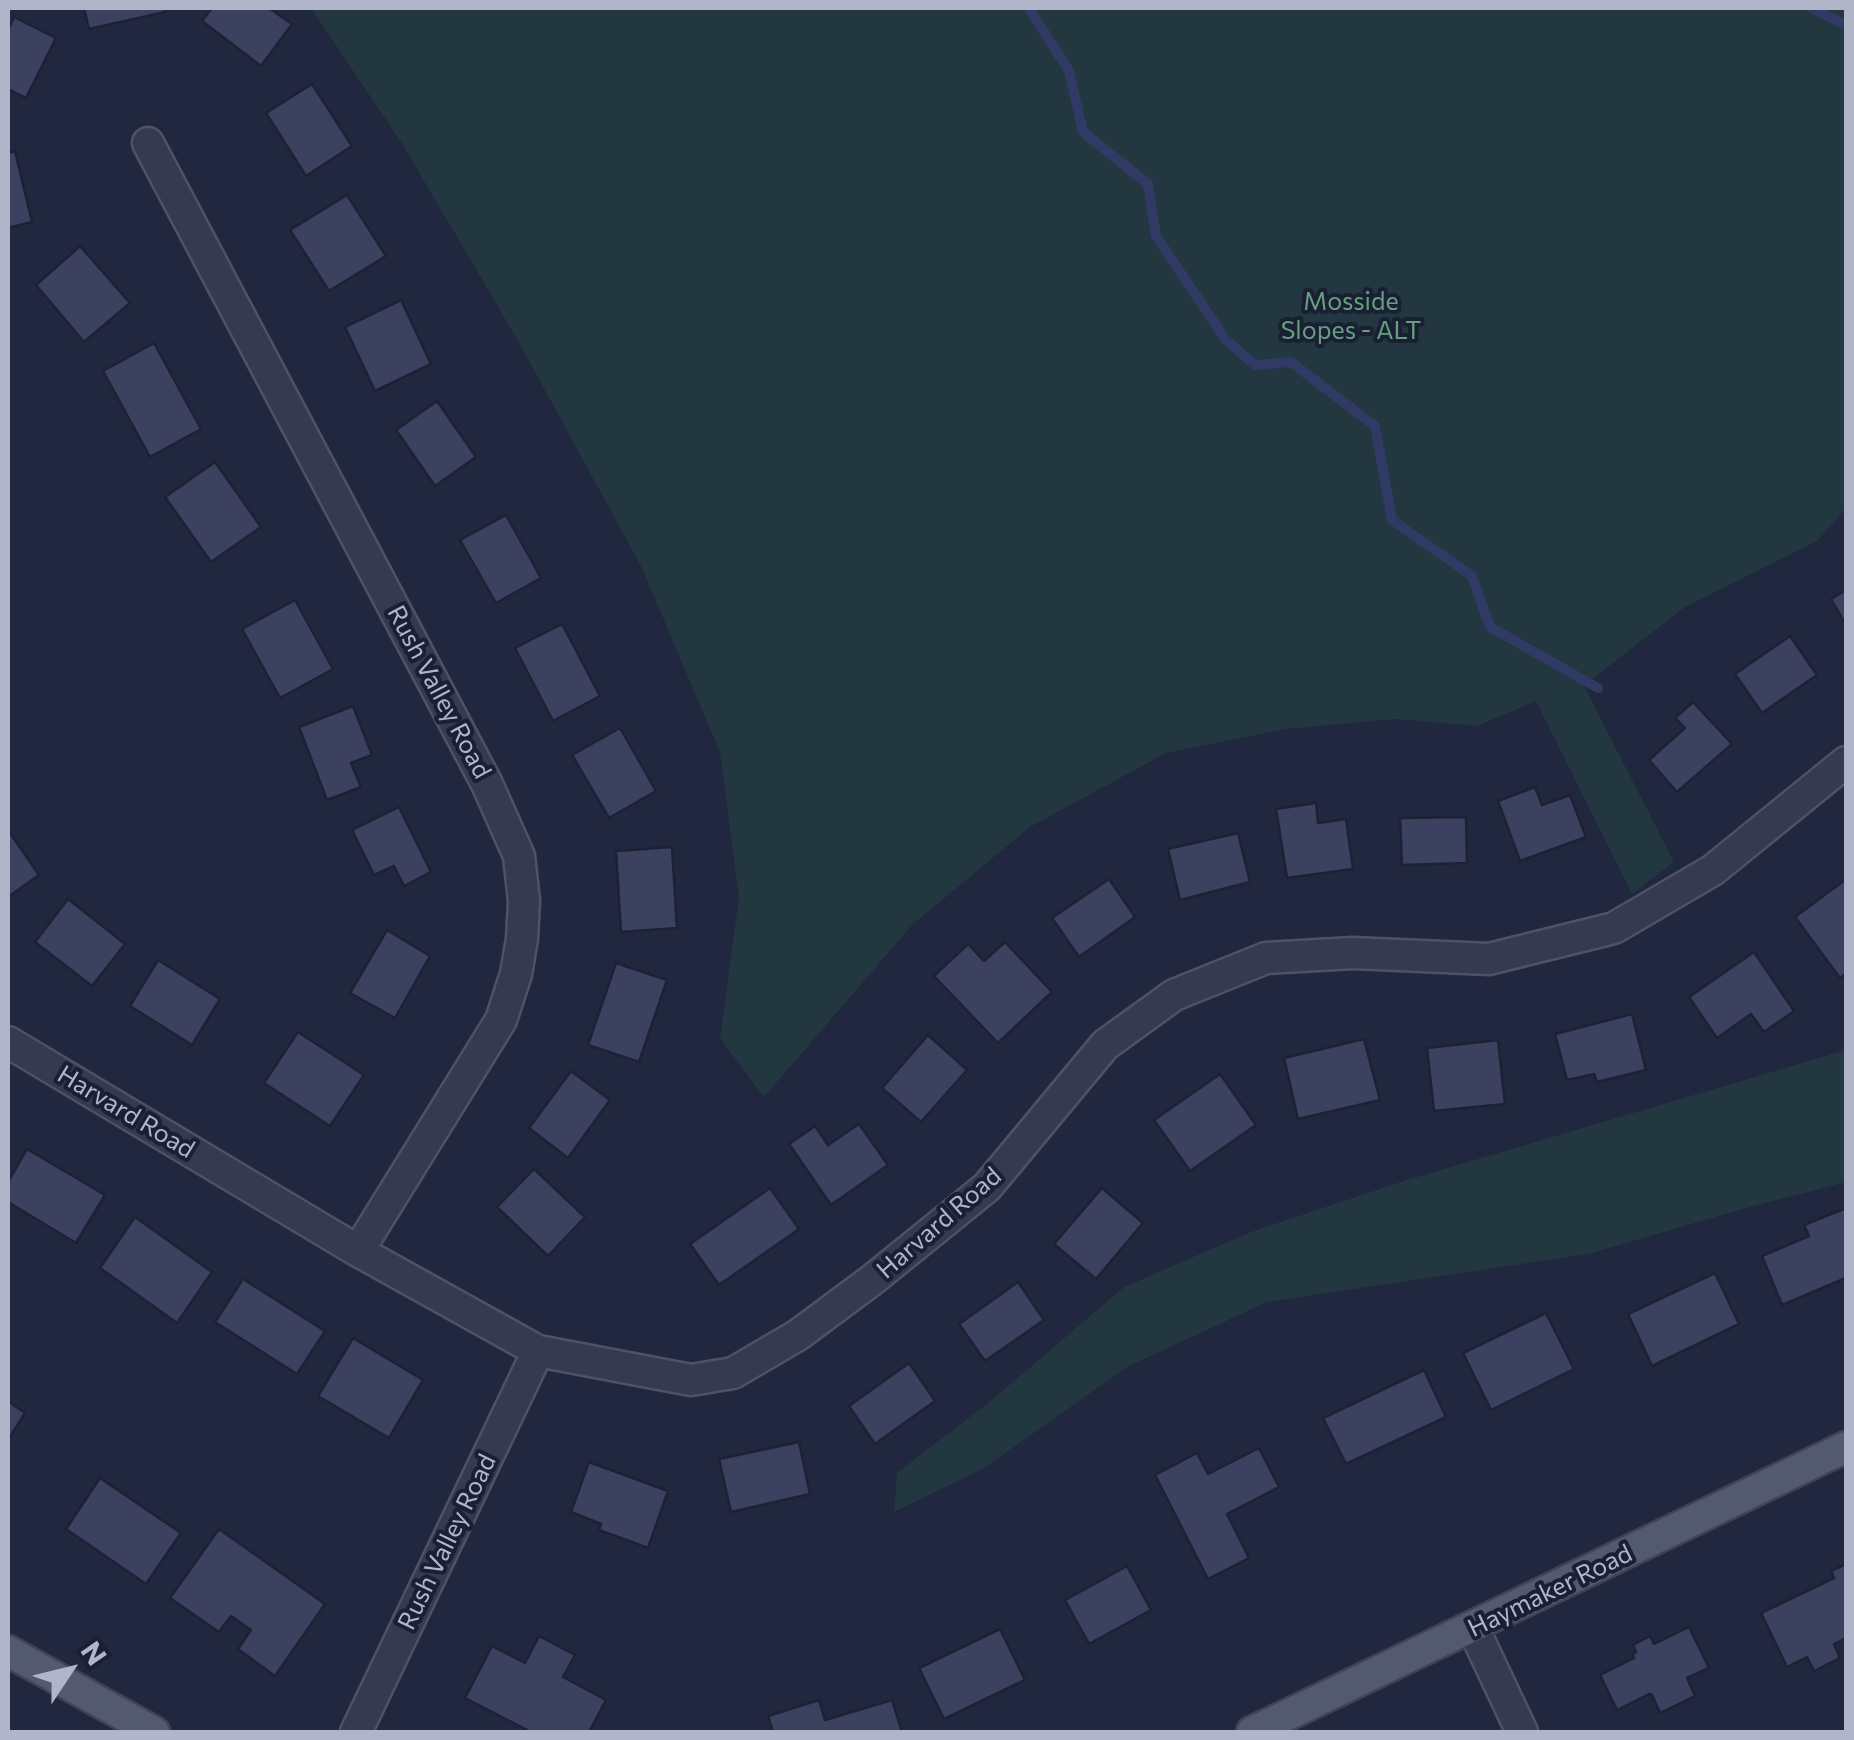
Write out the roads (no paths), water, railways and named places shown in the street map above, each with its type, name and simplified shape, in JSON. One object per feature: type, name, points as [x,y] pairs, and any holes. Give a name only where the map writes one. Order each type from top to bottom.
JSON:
[{"type":"main road","name":"Haymaker Road","points":[[1252,1732],[1846,1447]]},
{"type":"main road","points":[[8,1650],[154,1732]]},
{"type":"street","name":"Rush Valley Road","points":[[148,143],[487,784],[519,856],[524,901],[522,939],[501,1020],[358,1251]]},
{"type":"street","name":"Harvard Road","points":[[8,1042],[358,1251],[538,1351],[690,1380],[733,1373],[798,1335],[872,1280],[988,1187],[1105,1045],[1174,995],[1266,958],[1353,953],[1488,959],[1614,928],[1713,870],[1846,762]]},
{"type":"street","name":"Rush Valley Road","points":[[356,1732],[538,1351]]},
{"type":"street","points":[[1473,1628],[1522,1732]]},
{"type":"waterway","points":[[1029,8],[1069,71],[1083,132],[1148,184],[1156,236],[1226,340],[1255,365],[1291,362],[1375,426],[1392,520],[1472,576],[1490,627],[1598,688]]},
{"type":"waterway","points":[[1812,8],[1846,25]]},
{"type":"park label","name":"Mosside Slopes - ALT","points":[[1351,316]]}]
